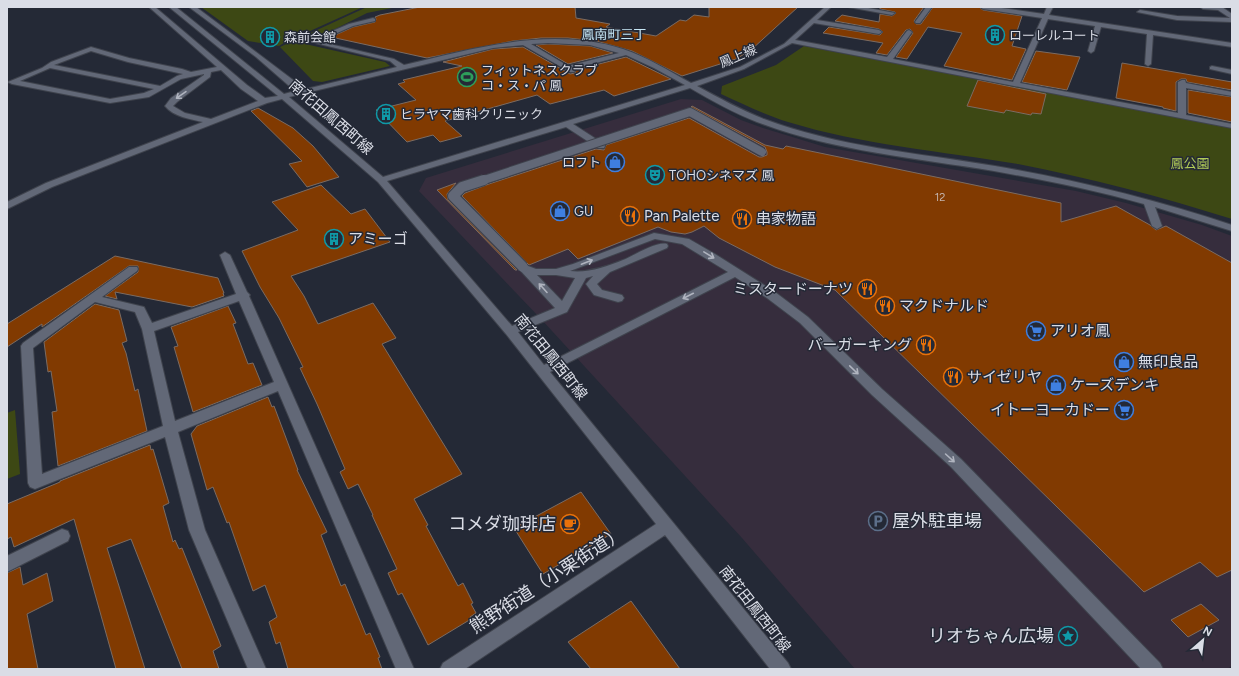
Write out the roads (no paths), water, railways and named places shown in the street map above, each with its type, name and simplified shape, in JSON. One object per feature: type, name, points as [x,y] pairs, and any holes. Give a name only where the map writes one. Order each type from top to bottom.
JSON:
[{"type":"street","points":[[152,7],[244,87],[264,100]]},
{"type":"street","name":"南花田鳳西町線","points":[[172,7],[283,96],[381,180],[510,331],[782,669]]},
{"type":"street","points":[[192,7],[254,53],[300,92]]},
{"type":"street","name":"鳳上線","points":[[381,180],[691,86],[742,68],[761,59],[791,41],[828,7]]},
{"type":"street","points":[[851,7],[892,13]]},
{"type":"street","points":[[918,22],[929,7]]},
{"type":"street","points":[[983,7],[1150,33],[1232,19]]},
{"type":"street","points":[[1015,84],[1050,7]]},
{"type":"street","points":[[1203,7],[1220,9],[1231,7]]},
{"type":"street","points":[[1220,9],[1232,19]]},
{"type":"street","points":[[1140,12],[1179,28],[1232,45]]},
{"type":"street","points":[[374,20],[351,25],[318,39],[318,43],[392,60],[403,68]]},
{"type":"street","points":[[813,21],[879,32]]},
{"type":"street","points":[[1090,51],[1098,25]]},
{"type":"street","points":[[888,60],[908,32]]},
{"type":"street","points":[[1148,64],[1150,33]]},
{"type":"street","points":[[7,206],[49,185],[264,100],[493,46],[523,42],[552,41],[579,42],[604,46],[626,53],[740,112],[784,129],[865,149],[1026,174],[1106,191],[1192,214],[1232,228]]},
{"type":"street","points":[[791,41],[1232,126]]},
{"type":"street","points":[[523,42],[570,70],[626,53]]},
{"type":"street","points":[[10,83],[91,49],[128,60],[180,70],[188,74]]},
{"type":"street","points":[[48,66],[161,88]]},
{"type":"street","points":[[10,83],[110,101],[146,95],[179,77],[222,68]]},
{"type":"street","points":[[1212,68],[1232,72]]},
{"type":"street","points":[[207,71],[208,76],[174,100],[169,106],[172,110],[180,113],[211,121]]},
{"type":"street","points":[[1182,116],[1182,83],[1232,94]]},
{"type":"street","points":[[563,309],[453,196],[462,188],[690,112],[762,152]]},
{"type":"street","points":[[567,124],[601,146]]},
{"type":"street","points":[[1148,202],[1157,226]]},
{"type":"street","points":[[556,272],[577,266],[654,236],[685,241],[736,272],[804,320],[887,402],[956,463],[1154,669]]},
{"type":"street","points":[[523,267],[534,272],[556,272],[582,275],[606,270],[663,246]]},
{"type":"street","points":[[225,255],[244,295],[405,669]]},
{"type":"street","points":[[133,269],[26,346],[35,482],[282,384]]},
{"type":"street","points":[[606,270],[591,284],[598,293],[618,298]]},
{"type":"street","points":[[542,371],[736,272]]},
{"type":"street","points":[[510,331],[563,309],[582,275]]},
{"type":"street","points":[[148,329],[244,295]]},
{"type":"street","points":[[94,298],[140,310],[148,329],[170,429],[197,530],[257,669]]},
{"type":"street","name":"熊野街道（小栗街道）","points":[[449,669],[667,525]]},
{"type":"street","points":[[7,564],[62,536]]},
{"type":"place","name":"ローレルコート","points":[[995,35]]},
{"type":"place","name":"森前会館","points":[[270,37]]},
{"type":"place","name":"フィットネスクラブ コ・ス・パ 鳳","points":[[467,77]]},
{"type":"place","name":"ヒラヤマ歯科クリニック","points":[[386,114]]},
{"type":"place","name":"ロフト","points":[[615,162]]},
{"type":"place","name":"TOHOシネマズ 鳳","points":[[655,175]]},
{"type":"place","name":"GU","points":[[560,211]]},
{"type":"place","name":"Pan Palette","points":[[630,216]]},
{"type":"place","name":"串家物語","points":[[742,219]]},
{"type":"place","name":"アミーゴ","points":[[334,239]]},
{"type":"place","name":"ミスタードーナツ","points":[[867,289]]},
{"type":"place","name":"マクドナルド","points":[[885,306]]},
{"type":"place","name":"アリオ鳳","points":[[1036,331]]},
{"type":"place","name":"バーガーキング","points":[[926,345]]},
{"type":"place","name":"無印良品","points":[[1124,362]]},
{"type":"place","name":"サイゼリヤ","points":[[953,377]]},
{"type":"place","name":"ケーズデンキ","points":[[1056,385]]},
{"type":"place","name":"イトーヨーカドー","points":[[1124,410]]},
{"type":"place","name":"屋外駐車場","points":[[878,521]]},
{"type":"place","name":"コメダ珈琲店","points":[[570,524]]},
{"type":"place","name":"リオちゃん広場","points":[[1068,636]]},
{"type":"district","name":"鳳南町三丁","points":[[614,34]]},
{"type":"park label","name":"鳳公園","points":[[1190,163]]}]
